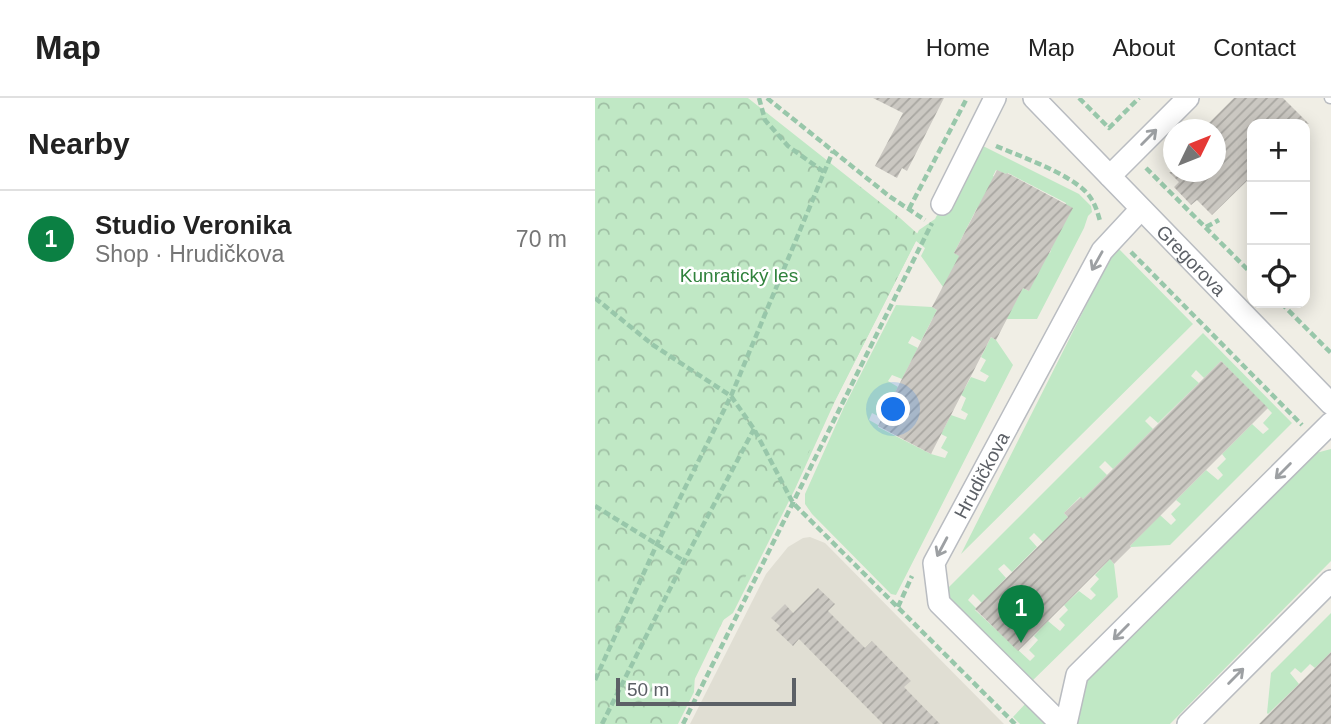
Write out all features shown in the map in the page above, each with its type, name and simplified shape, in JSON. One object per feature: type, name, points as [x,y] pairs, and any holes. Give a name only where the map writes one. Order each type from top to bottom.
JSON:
[{"type":"street","points":[[942,204],[995,98]]},
{"type":"street","name":"Gregorova","points":[[1034,98],[1331,404]]},
{"type":"street","points":[[1109,176],[1188,98]]},
{"type":"street","name":"Hrudičkova","points":[[1141,209],[1102,251],[934,563],[939,603],[1063,724],[1077,675],[1331,423]]},
{"type":"street","points":[[1188,724],[1331,580]]},
{"type":"path","points":[[758,98],[765,120],[787,146],[824,172]]},
{"type":"path","points":[[683,724],[932,224],[889,195],[767,98]]},
{"type":"path","points":[[909,209],[967,98]]},
{"type":"path","points":[[1079,98],[1109,128],[1139,98]]},
{"type":"path","points":[[976,136],[1065,177],[1085,191],[1097,207],[1100,221],[1315,439]]},
{"type":"path","points":[[595,680],[657,544],[731,396],[833,151]]},
{"type":"path","points":[[1143,164],[1247,269]]},
{"type":"path","points":[[1206,227],[1219,220]]},
{"type":"path","points":[[595,298],[653,345],[731,396],[754,429],[793,503],[1015,724]]},
{"type":"path","points":[[1286,308],[1331,353]]},
{"type":"path","points":[[602,724],[754,429]]},
{"type":"path","points":[[595,506],[684,561]]},
{"type":"shaded area","points":[[810,537],[825,543],[1004,724],[690,724],[766,574],[788,547]]},
{"type":"green space","name":"Kunratický les","points":[[595,98],[748,98],[919,235],[673,724],[595,724]]},
{"type":"green space","points":[[975,142],[1079,194],[1091,206],[1092,212],[1037,319],[1006,319],[1023,288],[1029,291],[1043,250],[1050,253],[1066,203],[1008,173],[996,170],[993,176],[1003,181],[987,213],[977,208],[954,253],[964,258],[943,287],[921,256],[925,248],[916,241],[733,613],[722,621],[695,674],[694,692],[678,724],[666,724],[919,230],[935,219]]},
{"type":"green space","points":[[1118,248],[1193,324],[961,554],[1113,252]]},
{"type":"green space","points":[[896,305],[932,307],[937,310],[921,341],[912,336],[908,343],[918,348],[902,379],[892,375],[888,381],[898,387],[882,418],[872,413],[869,420],[878,427],[931,454],[945,458],[948,452],[941,448],[947,437],[941,434],[951,415],[965,420],[968,414],[961,410],[966,398],[961,395],[971,377],[985,382],[989,376],[980,371],[986,360],[981,357],[991,337],[1013,365],[896,595],[891,594],[812,514],[805,504],[805,494],[844,407]]},
{"type":"green space","points":[[1203,333],[1292,423],[1170,545],[1131,547],[1160,515],[1171,525],[1176,520],[1171,514],[1181,504],[1176,500],[1206,470],[1218,480],[1223,475],[1217,468],[1226,459],[1222,454],[1252,424],[1263,434],[1269,429],[1263,423],[1272,413],[1221,361],[1204,378],[1196,370],[1191,376],[1199,383],[1158,423],[1150,416],[1145,421],[1153,429],[1113,469],[1105,461],[1099,467],[1107,475],[1064,513],[1068,517],[1043,542],[1034,533],[1029,538],[1037,547],[1012,572],[1004,564],[998,569],[1006,578],[982,603],[973,594],[968,600],[975,610],[1030,661],[1035,656],[1029,650],[1038,640],[1034,636],[1048,621],[1060,631],[1065,625],[1059,619],[1068,610],[1064,605],[1079,591],[1091,600],[1096,595],[1090,589],[1099,579],[1095,575],[1110,559],[1114,564],[1118,597],[1028,685],[949,605],[944,592]]},
{"type":"green space","points":[[1331,449],[1331,561],[1170,724],[1077,724],[1076,703],[1091,674],[1299,467],[1316,453]]},
{"type":"green space","points":[[1331,613],[1331,652],[1315,668],[1310,664],[1301,673],[1295,668],[1290,673],[1299,684],[1268,714],[1271,673]]},
{"type":"green space","points":[[1027,702],[1049,724],[1020,724],[1013,717]]},
{"type":"building","points":[[873,98],[944,98],[907,171],[902,168],[897,178],[875,166],[903,113]]},
{"type":"building","points":[[1234,98],[1283,98],[1304,119],[1247,119],[1247,181],[1212,215],[1197,200],[1191,205],[1174,187],[1179,182],[1226,182],[1226,119],[1213,119]]},
{"type":"building","points":[[997,170],[1073,208],[1029,291],[1023,288],[996,340],[991,337],[931,454],[878,426],[937,310],[932,307],[959,256],[954,253]]},
{"type":"building","points":[[1221,361],[1268,408],[1114,564],[1110,559],[1018,651],[975,609],[1068,517],[1064,513],[1081,497],[1083,499]]},
{"type":"building","points":[[818,588],[835,604],[828,611],[865,648],[872,641],[911,681],[904,687],[940,724],[883,724],[799,639],[793,646],[776,630],[780,626],[771,618],[785,604],[793,613]]},
{"type":"building","points":[[1331,652],[1331,724],[1259,724]]},
{"type":"place","name":"Studio Veronika","points":[[1021,643]]}]
